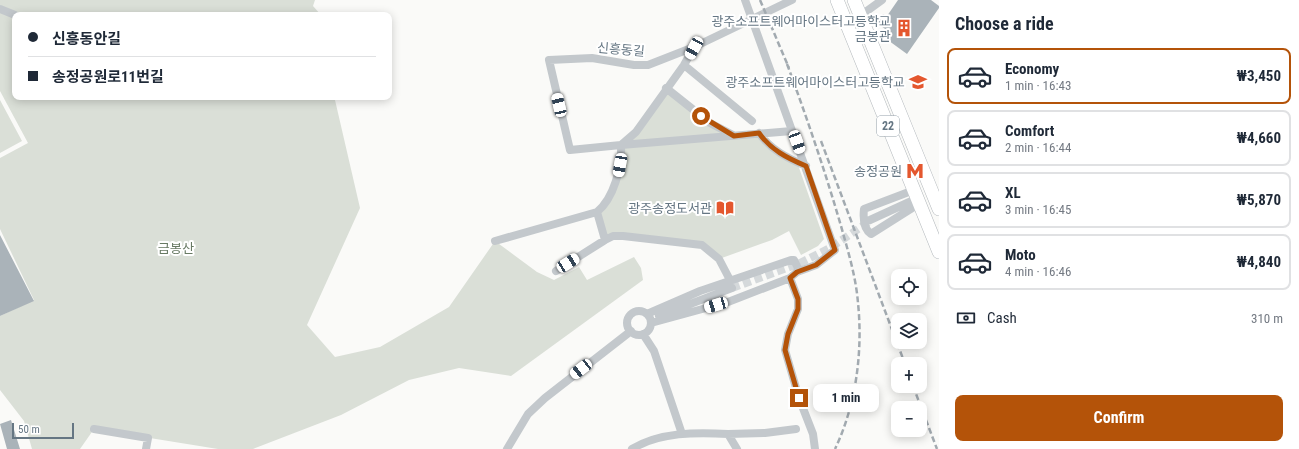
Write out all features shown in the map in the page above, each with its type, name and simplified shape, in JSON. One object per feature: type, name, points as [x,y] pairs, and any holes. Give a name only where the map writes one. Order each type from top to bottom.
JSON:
[{"type":"main road","name":"22","points":[[837,0],[939,252]]},
{"type":"main road","name":"22","points":[[854,0],[935,188],[939,208]]},
{"type":"street","points":[[649,319],[728,302],[790,278],[797,272],[816,265],[835,250],[745,0]]},
{"type":"street","name":"신흥동길","points":[[621,145],[570,150],[549,60],[592,58],[642,65],[694,48],[792,0]]},
{"type":"street","points":[[860,16],[882,0]]},
{"type":"street","points":[[0,9],[12,14]]},
{"type":"street","points":[[495,241],[597,212],[604,206],[618,175],[621,145],[636,132],[666,88],[684,65],[694,48]]},
{"type":"street","points":[[684,65],[752,121]]},
{"type":"street","points":[[666,88],[710,123],[734,136]]},
{"type":"street","points":[[621,145],[792,131]]},
{"type":"street","points":[[759,133],[767,145],[784,157],[806,166]]},
{"type":"street","points":[[917,197],[872,234],[867,231],[863,217],[864,209],[917,197]]},
{"type":"street","points":[[870,220],[917,197]]},
{"type":"street","points":[[597,212],[604,240]]},
{"type":"street","points":[[556,271],[604,240],[613,236],[623,236],[702,245],[719,259],[731,284]]},
{"type":"street","points":[[649,319],[700,291],[731,284],[791,260],[794,260],[798,268],[797,272]]},
{"type":"street","points":[[790,278],[798,299],[798,309],[788,334],[785,350],[799,398],[813,434],[815,449]]},
{"type":"street","points":[[640,311],[649,319],[649,329],[643,334],[635,334],[630,331],[627,322],[630,315],[640,311]]},
{"type":"street","points":[[507,449],[528,414],[545,398],[630,331]]},
{"type":"street","points":[[643,334],[654,351],[682,434]]},
{"type":"street","points":[[632,449],[644,443],[682,434],[765,433],[796,428]]},
{"type":"street","points":[[94,429],[148,438],[146,449]]},
{"type":"street","points":[[728,434],[736,449]]},
{"type":"green space","name":"금봉산","points":[[0,0],[315,0],[313,6],[318,12],[12,12],[12,100],[335,100],[360,208],[307,325],[335,357],[380,347],[449,307],[495,241],[537,272],[554,280],[579,267],[587,280],[634,257],[641,268],[643,280],[511,376],[459,368],[409,380],[341,415],[253,449],[218,449],[94,429],[80,449],[32,449],[24,421],[0,390],[0,316],[34,300],[0,229],[0,158],[28,143],[0,91]]},
{"type":"green space","points":[[666,88],[734,135],[759,133],[797,162],[824,239],[818,246],[801,255],[789,231],[772,240],[719,259],[702,245],[623,236],[605,240],[597,212],[618,175],[621,145]]},
{"type":"green space","points":[[0,100],[22,141],[0,153]]},
{"type":"building","name":"광주소프트웨어마이스터고등학교 금봉관","points":[[898,0],[931,0],[939,6],[907,54],[885,38],[890,32],[876,23],[883,14],[887,16]]},
{"type":"building","points":[[0,235],[34,301],[0,316]]},
{"type":"building","points":[[11,420],[20,449],[7,449],[0,424]]},
{"type":"tunnel","points":[[732,288],[798,264],[830,248],[870,221]]},
{"type":"railway","points":[[760,0],[789,68]]},
{"type":"railway","points":[[787,64],[816,145],[835,205],[851,264],[857,293],[859,340],[856,378],[848,415],[835,449]]},
{"type":"railway","points":[[821,141],[902,357]]},
{"type":"railway","points":[[916,393],[937,449]]},
{"type":"place","name":"광주소프트웨어마이스터고등학교 금봉관","points":[[904,28]]},
{"type":"place","name":"광주소프트웨어마이스터고등학교","points":[[918,82]]},
{"type":"place","name":"송정공원","points":[[915,171]]},
{"type":"place","name":"광주송정도서관","points":[[725,208]]},
{"type":"route","points":[[701,116],[710,123],[734,136],[759,133],[767,145],[784,157],[806,166],[835,250],[816,265],[797,272],[790,278],[798,299],[798,309],[788,334],[785,350],[799,398]]}]
